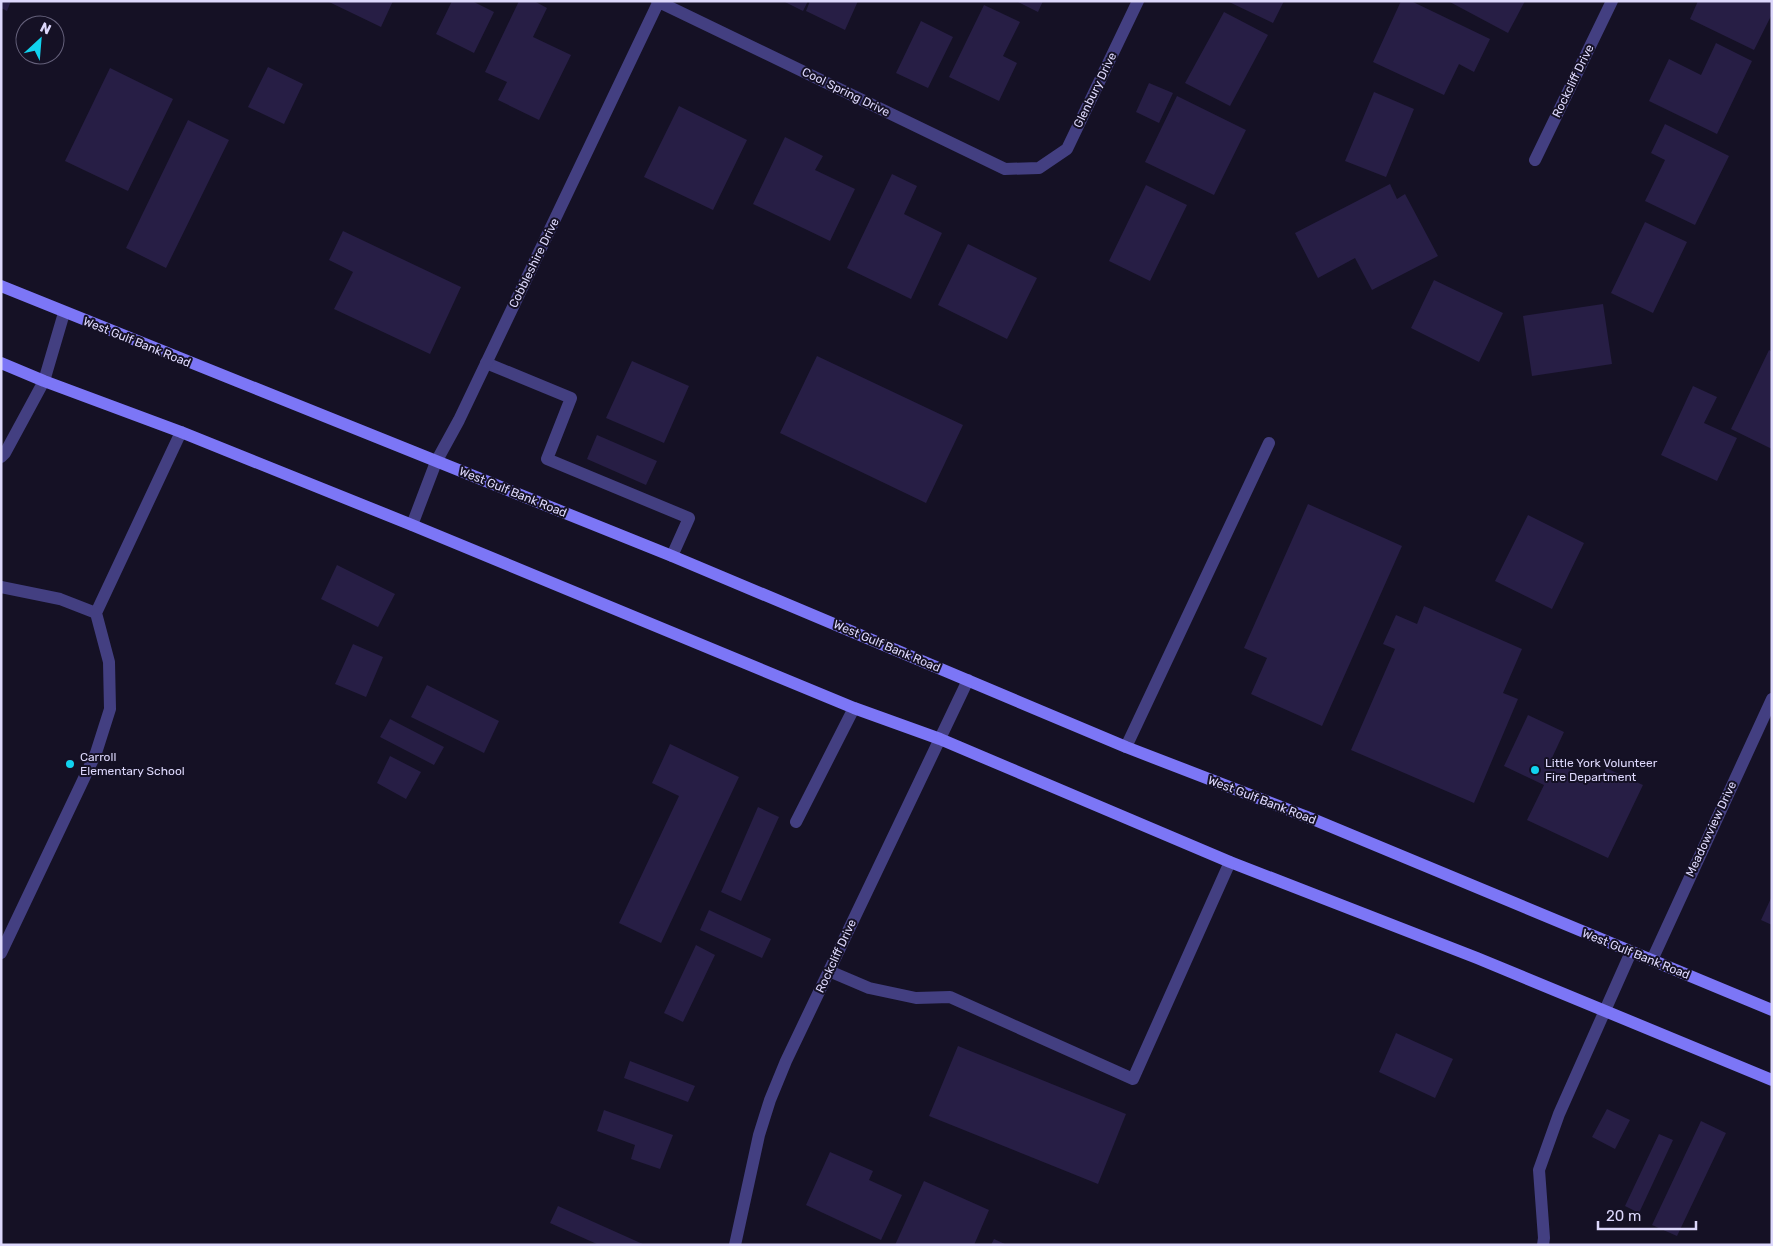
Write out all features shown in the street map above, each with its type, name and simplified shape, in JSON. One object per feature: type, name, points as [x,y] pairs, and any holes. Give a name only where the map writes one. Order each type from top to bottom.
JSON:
[{"type":"main road","name":"West Gulf Bank Road","points":[[1,286],[64,313],[672,556],[1126,747],[1315,820],[1772,1010]]},
{"type":"main road","points":[[1,363],[44,381],[182,432],[412,525],[854,708],[940,739],[1230,862],[1477,958],[1772,1080]]},
{"type":"street","name":"Cool Spring Drive","points":[[658,1],[1005,169],[1039,168]]},
{"type":"street","name":"Cobbleshire Drive","points":[[412,525],[436,462],[486,363],[658,1]]},
{"type":"street","name":"Glenbury Drive","points":[[1039,168],[1067,149],[1138,1]]},
{"type":"street","name":"Rockcliff Drive","points":[[1535,160],[1612,1]]},
{"type":"street","points":[[1,457],[5,453],[44,381],[64,313]]},
{"type":"street","points":[[486,363],[571,398],[547,460],[689,518],[672,556]]},
{"type":"street","points":[[1,953],[96,753],[110,709],[110,662],[96,613],[182,432]]},
{"type":"street","points":[[1126,747],[1269,443]]},
{"type":"street","points":[[1,587],[60,599],[96,613]]},
{"type":"street","name":"Rockcliff Drive","points":[[735,1245],[759,1135],[770,1100],[786,1061],[968,680]]},
{"type":"street","name":"Meadowview Drive","points":[[1652,960],[1772,699]]},
{"type":"street","points":[[796,822],[854,708]]},
{"type":"street","points":[[829,971],[869,988],[906,996],[916,998],[950,997],[1133,1079],[1230,862]]},
{"type":"street","points":[[1543,1245],[1539,1170],[1559,1114],[1631,952]]},
{"type":"building","points":[[1,1],[11,1],[7,11],[1,8]]},
{"type":"building","points":[[327,1],[393,1],[381,27]]},
{"type":"building","points":[[452,1],[472,1],[494,12],[474,53],[436,34]]},
{"type":"building","points":[[519,1],[534,1],[547,8],[533,37],[571,55],[539,120],[498,100],[507,82],[485,72]]},
{"type":"building","points":[[783,1],[808,1],[803,11]]},
{"type":"building","points":[[810,1],[858,1],[845,30],[806,11]]},
{"type":"building","points":[[1016,1],[1043,1],[1038,12]]},
{"type":"building","points":[[1227,1],[1284,1],[1273,23]]},
{"type":"building","points":[[1401,1],[1411,1],[1490,39],[1474,72],[1459,64],[1444,95],[1373,62]]},
{"type":"building","points":[[1448,1],[1525,1],[1508,33]]},
{"type":"building","points":[[1698,1],[1772,1],[1772,14],[1754,50],[1690,19]]},
{"type":"building","points":[[984,5],[1020,22],[1003,56],[1017,63],[999,101],[949,77]]},
{"type":"building","points":[[1224,12],[1268,35],[1230,106],[1185,83]]},
{"type":"building","points":[[921,21],[953,37],[928,88],[896,73]]},
{"type":"building","points":[[1716,43],[1752,61],[1717,134],[1649,101],[1669,59],[1701,75]]},
{"type":"building","points":[[268,67],[303,84],[284,124],[248,107]]},
{"type":"building","points":[[110,68],[173,99],[128,191],[65,161]]},
{"type":"building","points":[[1149,83],[1173,93],[1159,123],[1136,112]]},
{"type":"building","points":[[1374,92],[1414,109],[1386,177],[1345,161]]},
{"type":"building","points":[[1177,96],[1246,130],[1214,195],[1145,162]]},
{"type":"building","points":[[679,106],[747,140],[713,210],[644,177]]},
{"type":"building","points":[[188,120],[229,140],[166,268],[126,248]]},
{"type":"building","points":[[1665,124],[1729,156],[1695,225],[1645,201],[1665,160],[1651,153]]},
{"type":"building","points":[[785,137],[823,156],[815,170],[855,189],[830,241],[753,204]]},
{"type":"building","points":[[892,174],[917,186],[904,214],[942,233],[911,299],[847,268]]},
{"type":"building","points":[[1390,184],[1397,199],[1405,194],[1438,256],[1372,290],[1355,258],[1318,278],[1295,233]]},
{"type":"building","points":[[1146,185],[1187,205],[1150,281],[1109,261]]},
{"type":"building","points":[[1645,222],[1687,242],[1653,313],[1611,293]]},
{"type":"building","points":[[343,231],[461,287],[430,354],[334,309],[353,272],[329,260]]},
{"type":"building","points":[[968,244],[1037,278],[1007,339],[938,305]]},
{"type":"building","points":[[1434,280],[1503,313],[1479,362],[1411,328]]},
{"type":"building","points":[[1603,304],[1612,364],[1532,376],[1523,316]]},
{"type":"building","points":[[1769,350],[1772,352],[1772,449],[1731,429]]},
{"type":"building","points":[[817,356],[963,425],[926,503],[780,433]]},
{"type":"building","points":[[632,361],[689,386],[664,443],[606,418]]},
{"type":"building","points":[[1693,386],[1717,397],[1704,423],[1737,438],[1717,481],[1661,455]]},
{"type":"building","points":[[597,435],[657,461],[646,485],[587,459]]},
{"type":"building","points":[[1308,504],[1402,546],[1322,726],[1251,694],[1267,658],[1244,648]]},
{"type":"building","points":[[1528,515],[1584,543],[1552,609],[1495,581]]},
{"type":"building","points":[[337,565],[395,594],[378,627],[321,599]]},
{"type":"building","points":[[1424,606],[1522,649],[1503,693],[1518,699],[1474,803],[1351,750],[1395,649],[1383,644],[1396,615],[1417,624]]},
{"type":"building","points":[[353,644],[383,657],[366,697],[335,684]]},
{"type":"building","points":[[427,685],[499,721],[484,753],[411,717]]},
{"type":"building","points":[[1528,715],[1564,732],[1551,760],[1599,783],[1606,768],[1643,785],[1608,858],[1527,820],[1544,785],[1504,766]]},
{"type":"building","points":[[390,719],[444,747],[434,765],[380,737]]},
{"type":"building","points":[[670,744],[739,777],[661,943],[619,923],[679,796],[652,783]]},
{"type":"building","points":[[390,756],[421,772],[406,799],[377,783]]},
{"type":"building","points":[[758,807],[779,817],[741,901],[721,892]]},
{"type":"building","points":[[1772,896],[1772,925],[1761,920]]},
{"type":"building","points":[[709,910],[771,939],[762,958],[700,930]]},
{"type":"building","points":[[696,945],[715,955],[683,1022],[664,1013]]},
{"type":"building","points":[[1396,1033],[1453,1059],[1435,1098],[1379,1072]]},
{"type":"building","points":[[958,1046],[1126,1114],[1098,1184],[929,1116]]},
{"type":"building","points":[[630,1061],[695,1086],[688,1102],[624,1078]]},
{"type":"building","points":[[1607,1109],[1630,1120],[1615,1149],[1592,1137]]},
{"type":"building","points":[[604,1110],[673,1135],[660,1169],[631,1159],[635,1145],[597,1131]]},
{"type":"building","points":[[1701,1121],[1726,1133],[1677,1236],[1652,1225]]},
{"type":"building","points":[[1659,1134],[1673,1140],[1639,1213],[1625,1206]]},
{"type":"building","points":[[830,1152],[873,1171],[869,1180],[902,1195],[881,1240],[806,1205]]},
{"type":"building","points":[[924,1181],[989,1210],[974,1245],[895,1245]]},
{"type":"building","points":[[558,1206],[645,1245],[599,1245],[550,1223]]},
{"type":"building","points":[[994,1239],[1007,1245],[991,1245]]},
{"type":"place","name":"Carroll Elementary School","points":[[70,764]]},
{"type":"place","name":"Little York Volunteer Fire Department","points":[[1535,770]]}]
